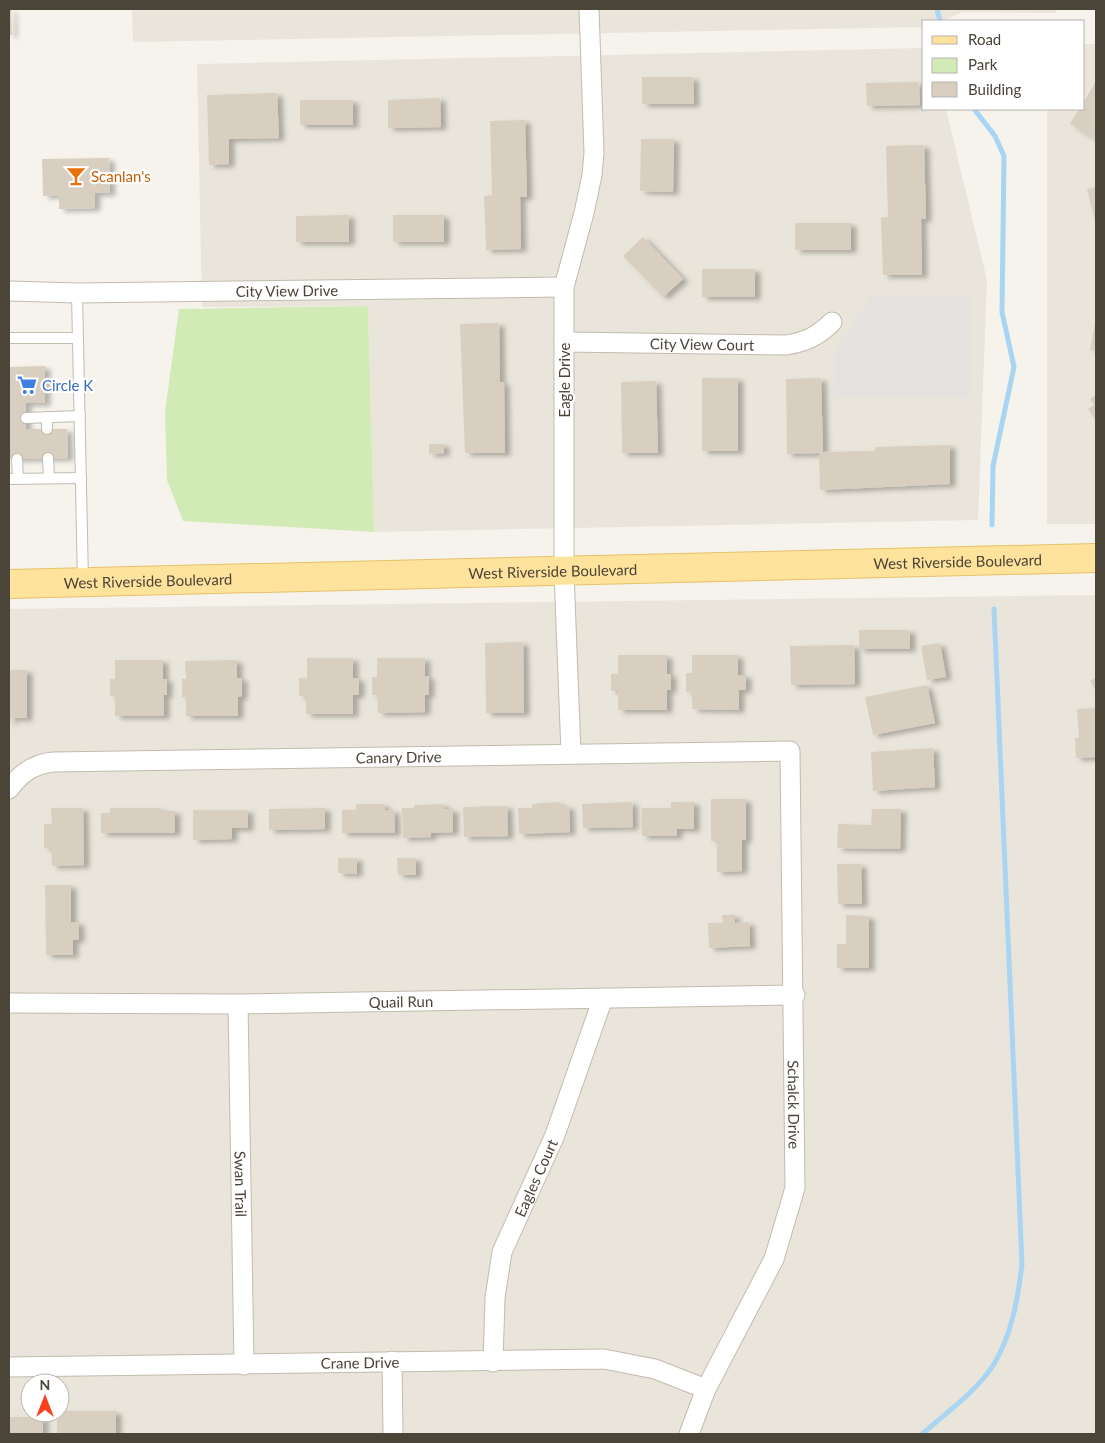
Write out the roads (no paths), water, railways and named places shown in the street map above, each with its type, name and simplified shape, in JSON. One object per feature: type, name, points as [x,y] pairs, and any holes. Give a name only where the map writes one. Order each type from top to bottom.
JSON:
[{"type":"main road","name":"West Riverside Boulevard","points":[[9,584],[1096,558]]},
{"type":"street","name":"Eagle Drive","points":[[570,754],[564,572],[564,287],[592,176],[594,153],[589,9]]},
{"type":"street","name":"City View Drive","points":[[9,291],[77,293],[564,287]]},
{"type":"street","name":"City View Court","points":[[564,342],[786,345],[804,342],[820,334],[832,322]]},
{"type":"street","name":"Canary Drive","points":[[11,786],[28,769],[53,762],[790,751]]},
{"type":"street","name":"Schalck Drive","points":[[689,1434],[706,1389],[774,1259],[795,1188],[795,995],[790,751]]},
{"type":"street","name":"Quail Run","points":[[9,1003],[238,1004],[795,995]]},
{"type":"street","name":"Eagles Court","points":[[493,1362],[495,1298],[502,1252],[555,1135],[603,998]]},
{"type":"street","name":"Swan Trail","points":[[238,1004],[244,1365]]},
{"type":"street","name":"Crane Drive","points":[[9,1368],[392,1361],[493,1362],[604,1358],[655,1369],[706,1389]]},
{"type":"street","points":[[392,1361],[392,1434]]},
{"type":"lane","points":[[77,293],[84,583]]},
{"type":"lane","points":[[9,338],[78,338]]},
{"type":"lane","points":[[26,418],[80,416]]},
{"type":"lane","points":[[47,417],[47,429]]},
{"type":"lane","points":[[48,458],[49,478]]},
{"type":"lane","points":[[17,459],[13,478],[81,478]]},
{"type":"waterway","points":[[937,9],[940,20]]},
{"type":"waterway","points":[[975,110],[995,136],[1004,156],[1002,312],[1014,367],[993,466],[992,525]]},
{"type":"waterway","points":[[922,1434],[970,1393],[994,1364],[1010,1328],[1022,1264],[994,609]]},
{"type":"place","name":"Scanlan's","points":[[76,176]]},
{"type":"place","name":"Circle K","points":[[27,385]]}]
